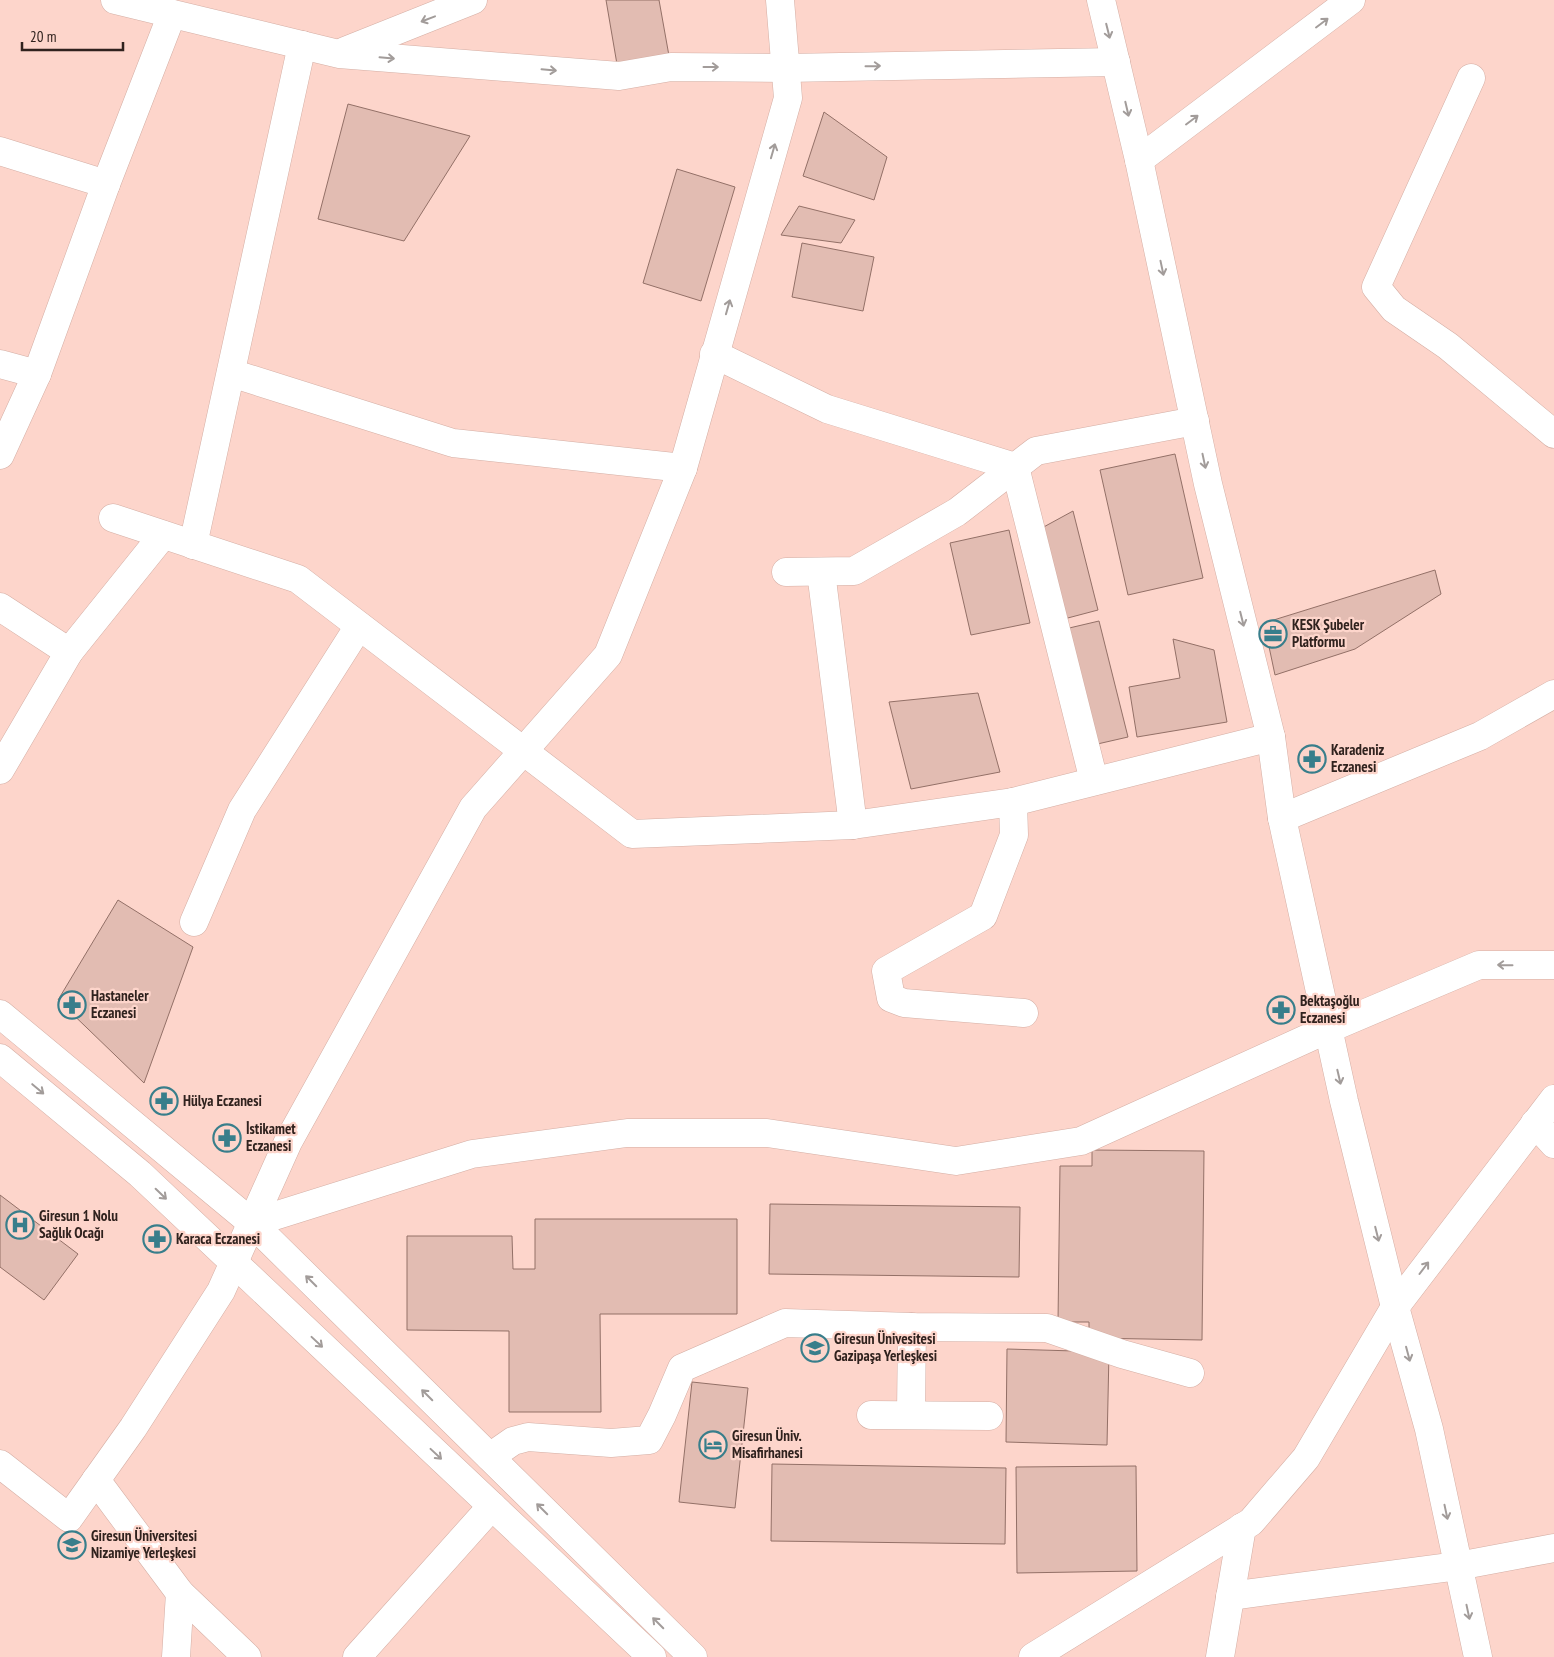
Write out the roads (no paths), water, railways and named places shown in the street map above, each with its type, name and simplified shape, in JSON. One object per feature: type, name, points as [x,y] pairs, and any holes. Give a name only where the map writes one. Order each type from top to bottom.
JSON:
[{"type":"street","points":[[115,0],[172,14],[202,10],[302,45],[339,54],[619,76],[671,67],[786,68],[1116,62]]},
{"type":"street","points":[[339,54],[472,0]]},
{"type":"street","points":[[0,1464],[68,1518],[133,1428],[221,1291],[288,1142],[473,808],[608,655],[683,468],[788,98],[780,0]]},
{"type":"street","points":[[1101,0],[1139,160],[1208,484],[1271,737],[1282,818],[1328,1029],[1395,1307],[1429,1429],[1478,1657]]},
{"type":"street","points":[[1139,160],[1351,0]]},
{"type":"street","points":[[0,455],[37,374],[106,184],[172,14]]},
{"type":"street","points":[[193,544],[302,45]]},
{"type":"street","points":[[1471,78],[1376,287],[1394,309],[1448,346],[1554,434]]},
{"type":"street","points":[[0,151],[106,184]]},
{"type":"street","points":[[714,354],[827,409],[1015,467]]},
{"type":"street","points":[[0,364],[37,374]]},
{"type":"street","points":[[231,373],[453,443],[683,468]]},
{"type":"street","points":[[786,572],[854,570],[958,512],[1036,451],[1195,421]]},
{"type":"street","points":[[1015,467],[1094,781]]},
{"type":"street","points":[[113,518],[298,579],[632,834],[852,826],[1013,802],[1271,737]]},
{"type":"street","points":[[0,770],[69,652],[163,535]]},
{"type":"street","points":[[821,572],[852,826]]},
{"type":"street","points":[[0,607],[69,652]]},
{"type":"street","points":[[194,922],[242,810],[359,626]]},
{"type":"street","points":[[1282,818],[1480,736],[1554,694]]},
{"type":"street","points":[[1013,802],[1014,835],[983,916],[886,971],[891,998],[904,1003],[1024,1013]]},
{"type":"street","points":[[252,1223],[472,1154],[627,1133],[767,1133],[956,1161],[1081,1141],[1328,1029],[1479,964],[1554,966]]},
{"type":"street","points":[[0,1014],[252,1223],[693,1657]]},
{"type":"street","points":[[0,1058],[140,1174],[652,1657]]},
{"type":"street","points":[[1034,1657],[1251,1522],[1306,1458],[1395,1307],[1554,1098]]},
{"type":"street","points":[[1535,1123],[1554,1144]]},
{"type":"street","points":[[490,1458],[513,1441],[528,1437],[611,1443],[648,1440],[662,1415],[682,1368],[785,1323],[912,1327],[1048,1328],[1122,1354],[1190,1373]]},
{"type":"street","points":[[911,1414],[912,1327]]},
{"type":"street","points":[[871,1415],[989,1416]]},
{"type":"street","points":[[96,1480],[180,1593],[247,1657]]},
{"type":"street","points":[[357,1657],[492,1506]]},
{"type":"street","points":[[1220,1657],[1242,1528]]},
{"type":"street","points":[[1230,1596],[1458,1566],[1554,1548]]},
{"type":"street","points":[[176,1657],[180,1593]]},
{"type":"place","name":"KESK Şubeler Platformu","points":[[1273,634]]},
{"type":"place","name":"Karadeniz Eczanesi","points":[[1312,759]]},
{"type":"place","name":"Hastaneler Eczanesi","points":[[72,1005]]},
{"type":"place","name":"Bektaşoğlu Eczanesi","points":[[1281,1010]]},
{"type":"place","name":"Hülya Eczanesi","points":[[164,1101]]},
{"type":"place","name":"İstikamet Eczanesi","points":[[227,1138]]},
{"type":"place","name":"Giresun 1 Nolu Sağlık Ocağı","points":[[20,1225]]},
{"type":"place","name":"Karaca Eczanesi","points":[[157,1239]]},
{"type":"place","name":"Giresun Ünivesitesi Gazipaşa Yerleşkesi","points":[[815,1348]]},
{"type":"place","name":"Giresun Üniv. Misafirhanesi","points":[[713,1445]]},
{"type":"place","name":"Giresun Üniversitesi Nizamiye Yerleşkesi","points":[[72,1545]]}]
